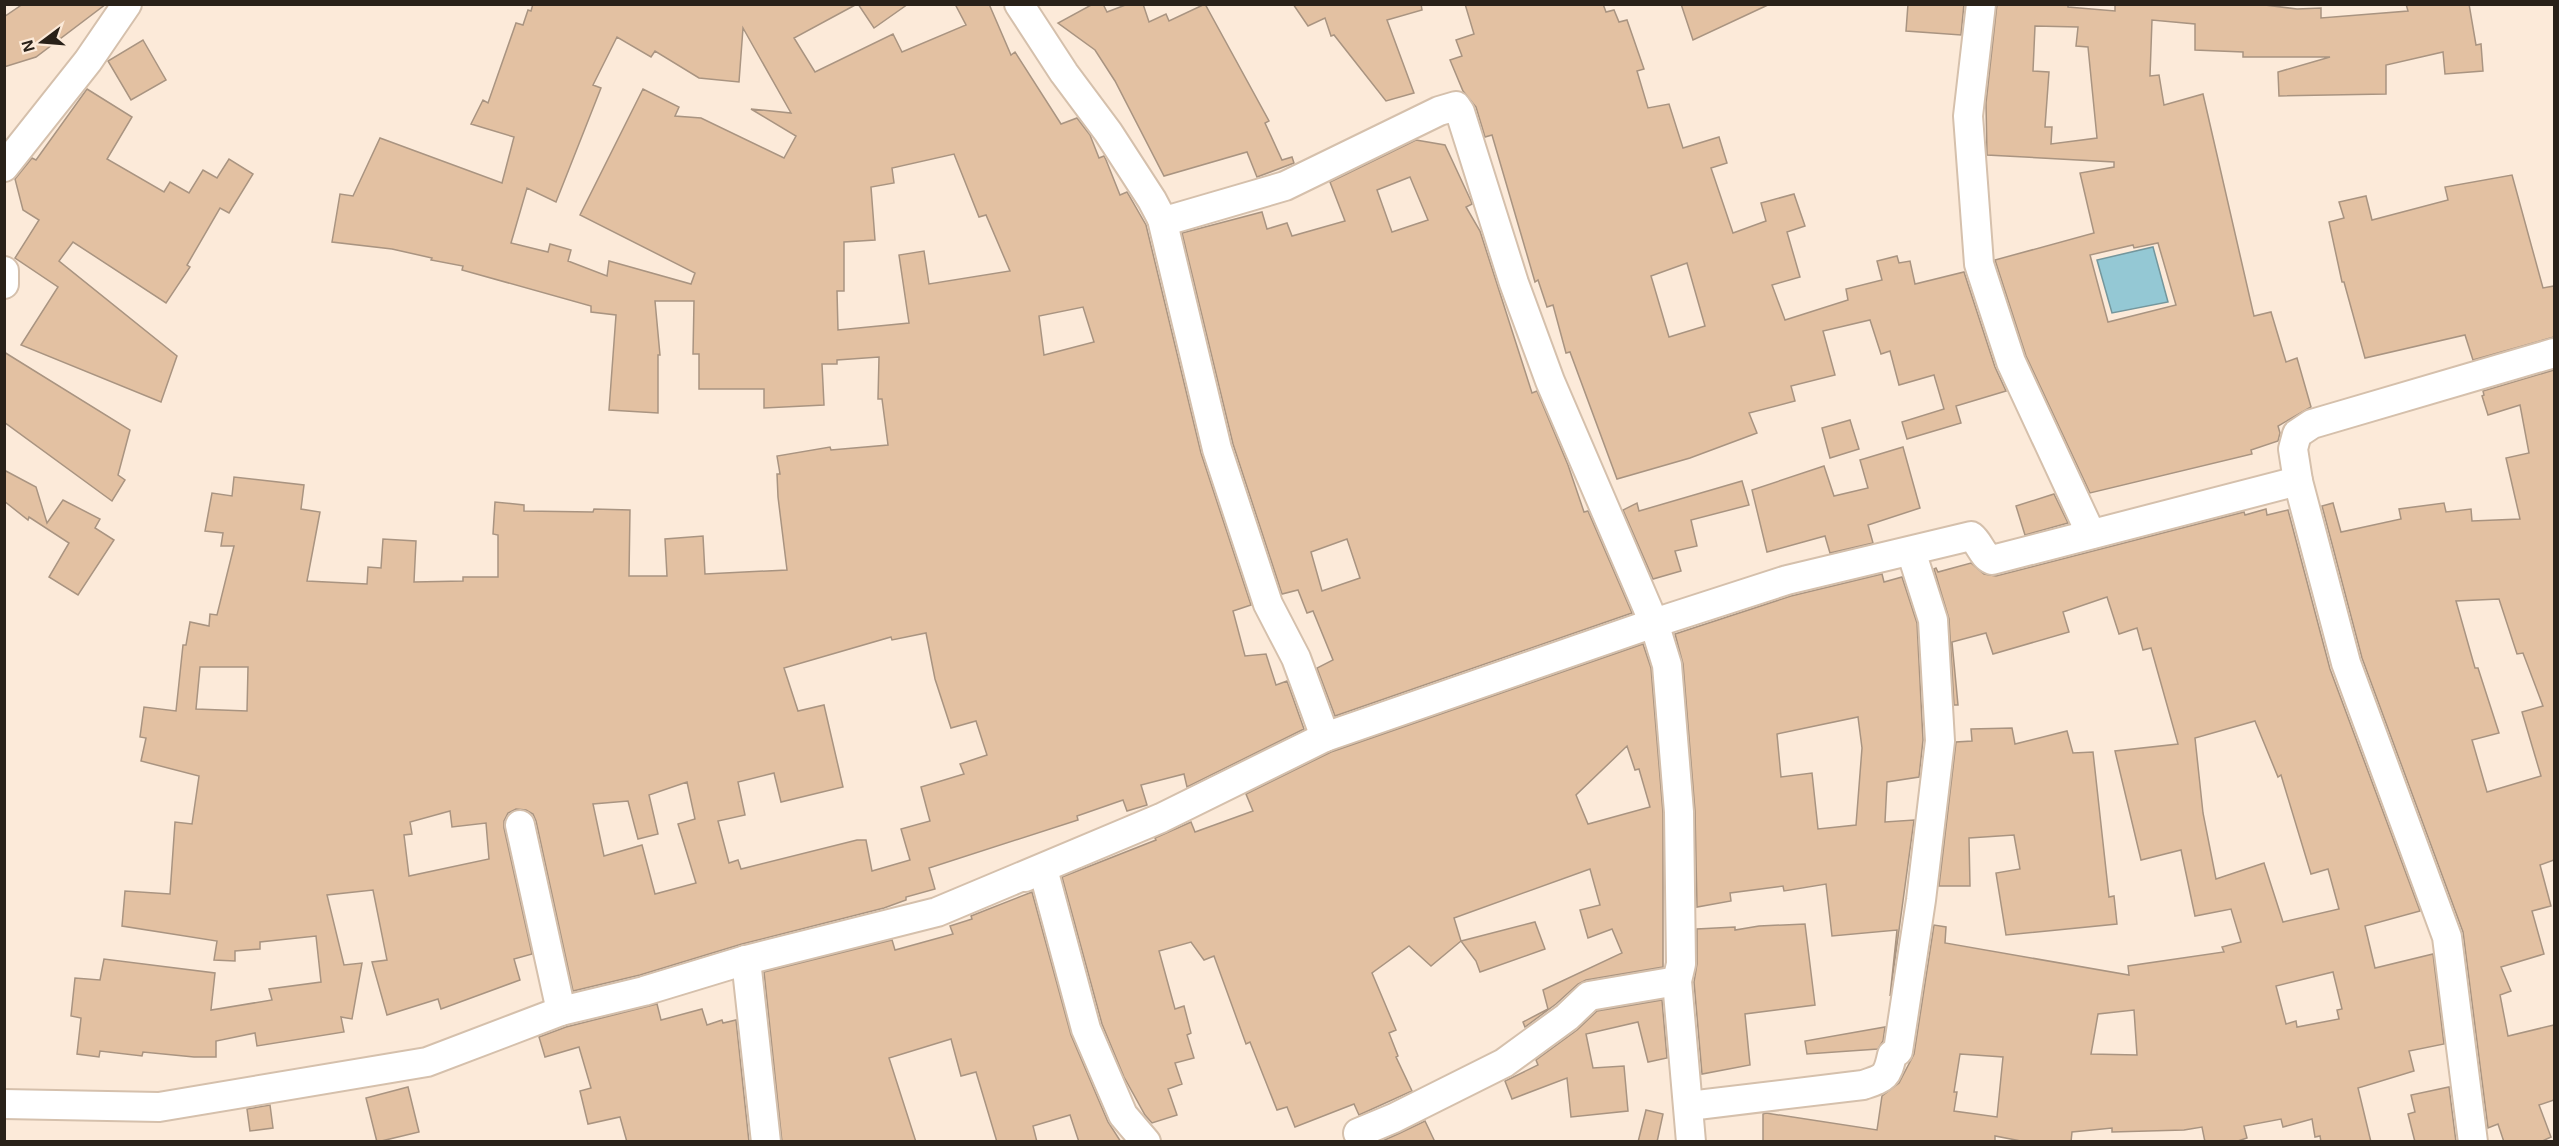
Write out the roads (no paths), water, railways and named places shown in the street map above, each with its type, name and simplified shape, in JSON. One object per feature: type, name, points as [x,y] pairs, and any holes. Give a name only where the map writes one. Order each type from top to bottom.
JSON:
[{"type":"street","points":[[4,167],[88,61],[128,4]]},
{"type":"street","points":[[1019,4],[1064,73],[1108,132],[1162,219],[1217,449],[1268,604],[1296,658],[1325,736]]},
{"type":"street","points":[[1981,4],[1968,116],[1979,264],[2011,362],[2091,534]]},
{"type":"street","points":[[1162,219],[1172,219],[1286,186],[1439,111],[1456,106],[1488,196],[1514,283],[1550,381],[1654,623],[1666,666],[1679,812],[1680,964],[1677,981],[1691,1142]]},
{"type":"street","points":[[4,271],[4,284]]},
{"type":"street","points":[[2473,1142],[2447,937],[2346,663],[2298,481],[2293,449],[2297,434],[2312,424],[2554,352]]},
{"type":"street","points":[[1020,879],[1180,809],[1325,736],[1654,623],[1787,580],[1971,536],[1978,542],[1986,558],[1992,560],[2298,481]]},
{"type":"street","points":[[1689,1106],[1863,1085],[1883,1078],[1888,1072],[1893,1054],[1898,1051],[1921,900],[1940,741],[1932,620],[1911,551]]},
{"type":"street","points":[[520,825],[561,1011]]},
{"type":"street","points":[[4,1104],[159,1107],[427,1062],[561,1011],[644,991],[746,960],[937,912],[1043,869],[1086,1029],[1123,1114],[1146,1142]]},
{"type":"street","points":[[746,960],[766,1142]]},
{"type":"street","points":[[1358,1133],[1394,1118],[1504,1063],[1567,1017],[1589,996],[1677,981]]},
{"type":"water","points":[[2153,247],[2168,302],[2112,313],[2097,260]]}]
